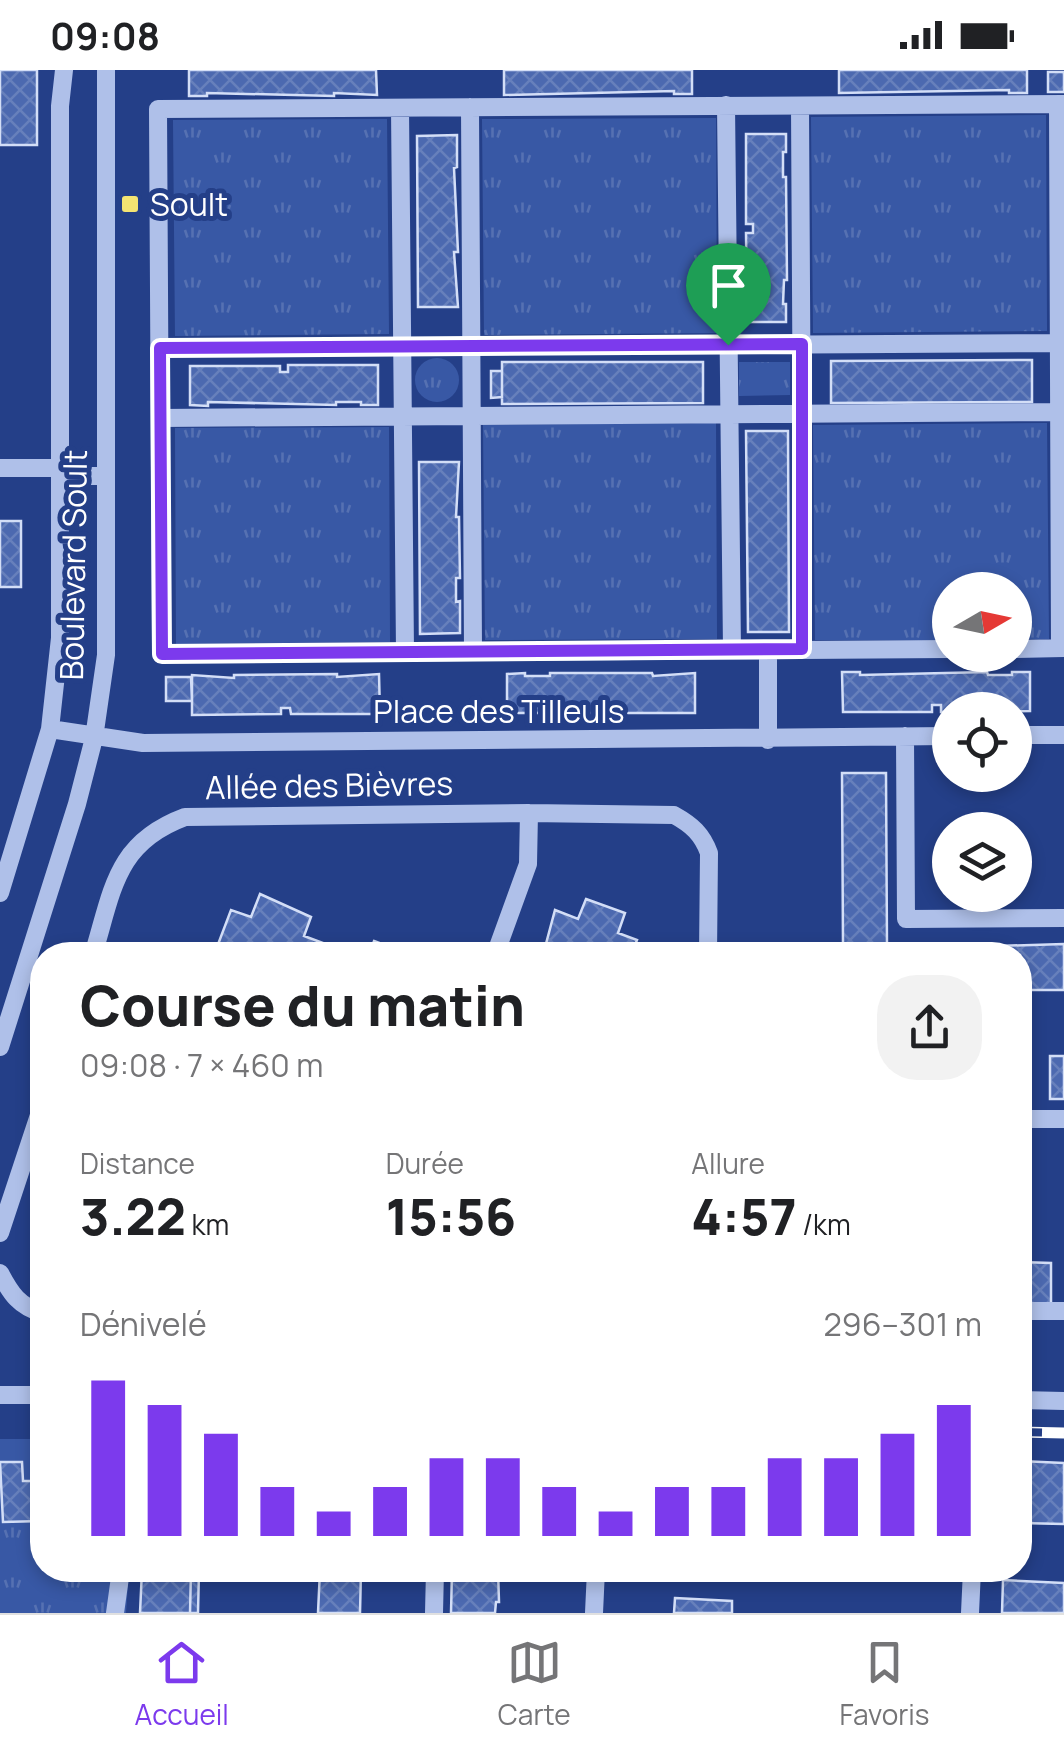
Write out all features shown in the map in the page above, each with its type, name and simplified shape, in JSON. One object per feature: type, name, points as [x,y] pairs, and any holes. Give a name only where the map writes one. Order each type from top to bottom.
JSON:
[{"type":"street","name":"Boulevard Soult","points":[[0,893],[50,729],[60,638],[60,106],[64,70]]},
{"type":"street","name":"Boulevard Soult","points":[[33,942],[94,738],[106,653],[106,70]]},
{"type":"street","points":[[932,649],[162,654],[158,109],[1061,104],[1062,648],[1032,648]]},
{"type":"street","points":[[726,106],[732,649]]},
{"type":"street","points":[[800,106],[802,649]]},
{"type":"street","points":[[470,107],[474,652]]},
{"type":"street","points":[[400,108],[405,652]]},
{"type":"street","points":[[160,348],[1061,344]]},
{"type":"street","points":[[160,418],[1062,412]]},
{"type":"street","points":[[0,468],[106,476]]},
{"type":"street","points":[[768,650],[768,740]]},
{"type":"street","name":"Place des Tilleuls","points":[[50,729],[143,743],[932,736]]},
{"type":"street","points":[[1032,736],[1064,735]]},
{"type":"street","points":[[906,736],[906,918],[1064,918]]},
{"type":"street","points":[[501,942],[528,864],[529,813]]},
{"type":"street","name":"Allée des Bièvres","points":[[98,942],[125,860],[140,840],[163,825],[186,817],[529,813],[674,815],[690,824],[703,838],[709,853],[708,942]]},
{"type":"street","name":"Boulevard Soult","points":[[0,1048],[30,953]]},
{"type":"street","points":[[1032,1119],[1064,1119]]},
{"type":"street","points":[[0,1233],[30,1142]]},
{"type":"street","points":[[0,1273],[10,1294],[30,1309]]},
{"type":"street","points":[[1032,1311],[1064,1312]]},
{"type":"street","points":[[0,1395],[30,1395]]},
{"type":"street","points":[[1032,1400],[1064,1401]]},
{"type":"street","points":[[115,1613],[120,1582]]},
{"type":"street","points":[[434,1613],[435,1582]]},
{"type":"street","points":[[594,1613],[595,1582]]},
{"type":"street","points":[[970,1613],[971,1582]]},
{"type":"green space","points":[[1046,115],[1047,331],[813,333],[811,117]]},
{"type":"green space","points":[[716,118],[717,333],[484,335],[482,119]]},
{"type":"green space","points":[[387,119],[389,334],[175,336],[173,120]]},
{"type":"green space","points":[[437,358],[453,364],[459,380],[453,396],[437,402],[421,396],[415,380],[421,364]]},
{"type":"green space","points":[[739,362],[790,362],[790,395],[739,396]]},
{"type":"green space","points":[[716,423],[717,639],[485,640],[483,425]]},
{"type":"green space","points":[[1047,423],[1049,639],[1032,639],[1032,572],[932,572],[932,640],[815,640],[813,425]]},
{"type":"green space","points":[[389,427],[390,642],[176,644],[175,428]]},
{"type":"green space","points":[[0,1439],[30,1439],[30,1582],[128,1582],[126,1613],[0,1613]]},
{"type":"building","points":[[0,70],[37,70],[37,145],[0,145]]},
{"type":"building","points":[[189,70],[376,70],[377,95],[189,96]]},
{"type":"building","points":[[504,70],[692,70],[692,94],[674,91],[504,95]]},
{"type":"building","points":[[839,70],[1027,70],[1027,93],[839,93]]},
{"type":"building","points":[[1048,72],[1064,72],[1064,92],[1048,92]]},
{"type":"building","points":[[746,134],[786,134],[786,322],[747,322],[746,233],[753,233],[753,224],[746,224]]},
{"type":"building","points":[[457,135],[454,168],[458,252],[454,252],[458,307],[418,307],[417,136]]},
{"type":"building","points":[[1032,360],[1032,402],[831,403],[831,361]]},
{"type":"building","points":[[502,362],[703,362],[703,403],[502,404]]},
{"type":"building","points":[[288,365],[378,365],[378,405],[190,405],[190,366],[280,366],[280,372],[288,372]]},
{"type":"building","points":[[491,371],[502,371],[502,397],[491,398]]},
{"type":"building","points":[[746,431],[788,431],[789,632],[748,632]]},
{"type":"building","points":[[419,462],[459,462],[456,517],[460,578],[456,578],[456,602],[460,601],[460,633],[420,634]]},
{"type":"building","points":[[0,521],[21,521],[21,587],[0,587]]},
{"type":"building","points":[[842,672],[1030,672],[1030,692],[932,692],[932,712],[843,712]]},
{"type":"building","points":[[695,673],[695,713],[606,713],[606,707],[597,707],[597,713],[507,713],[507,674]]},
{"type":"building","points":[[379,674],[380,714],[291,714],[290,708],[281,708],[281,714],[192,715],[192,675],[234,678]]},
{"type":"building","points":[[166,677],[191,677],[192,701],[166,701]]},
{"type":"building","points":[[842,773],[886,773],[887,942],[843,942]]},
{"type":"building","points":[[260,894],[311,917],[304,936],[320,942],[219,942],[231,910],[251,917]]},
{"type":"building","points":[[586,899],[625,913],[618,933],[637,940],[546,942],[555,910],[578,919]]},
{"type":"building","points":[[1064,944],[1064,990],[1032,990],[1032,945]]},
{"type":"building","points":[[1050,1056],[1064,1056],[1064,1099],[1050,1099]]},
{"type":"building","points":[[1032,1262],[1051,1263],[1051,1306],[1032,1305]]},
{"type":"building","points":[[0,1462],[22,1462],[23,1481],[30,1481],[30,1521],[3,1522]]},
{"type":"building","points":[[1032,1462],[1064,1463],[1064,1524],[1032,1523]]},
{"type":"building","points":[[141,1582],[191,1582],[190,1613],[140,1613]]},
{"type":"building","points":[[191,1582],[199,1582],[198,1613],[190,1613]]},
{"type":"building","points":[[319,1582],[361,1582],[360,1613],[318,1613]]},
{"type":"building","points":[[452,1582],[498,1582],[495,1613],[451,1613]]},
{"type":"building","points":[[1003,1582],[1064,1583],[1064,1613],[1002,1613]]},
{"type":"building","points":[[675,1598],[732,1601],[732,1613],[674,1613]]},
{"type":"railway","points":[[1032,1432],[1064,1433]]},
{"type":"place","name":"Soult","points":[[130,204]]},
{"type":"route","points":[[802,344],[802,649],[162,654],[160,348],[728,345],[802,344]]}]
